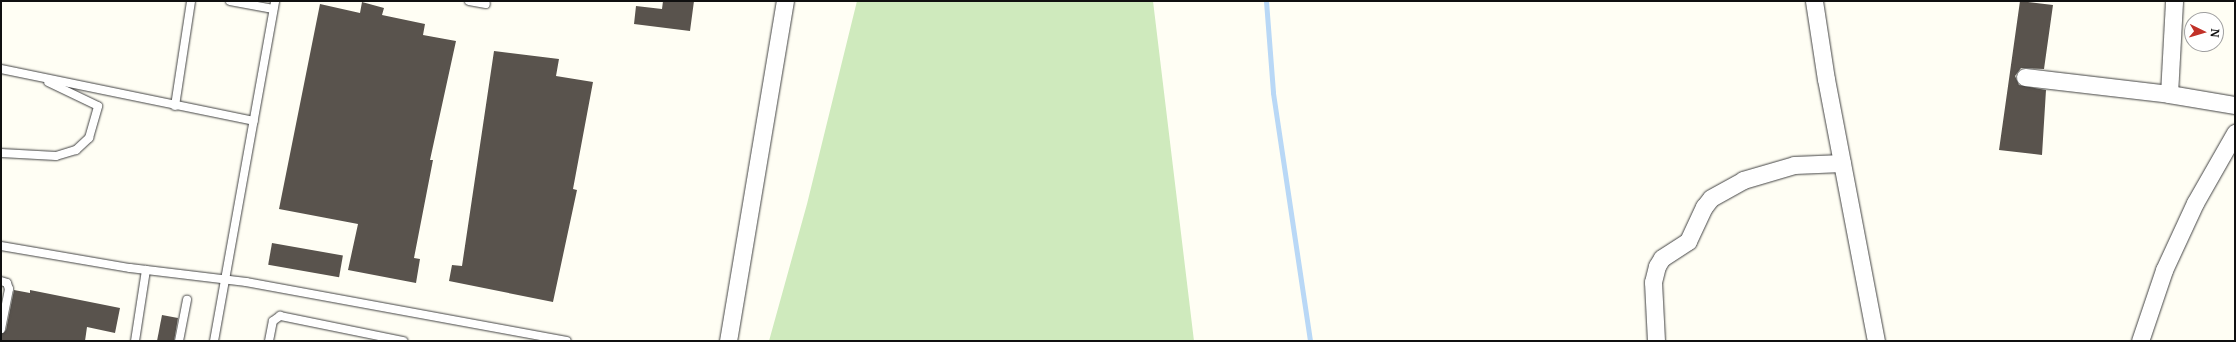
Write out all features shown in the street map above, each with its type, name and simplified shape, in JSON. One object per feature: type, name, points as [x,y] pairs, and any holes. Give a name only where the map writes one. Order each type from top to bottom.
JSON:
[{"type":"street","points":[[728,341],[785,1]]},
{"type":"street","points":[[1814,1],[1842,163],[1876,341]]},
{"type":"street","points":[[2169,94],[2174,1]]},
{"type":"street","points":[[2025,76],[2169,94],[2235,105]]},
{"type":"street","points":[[2140,341],[2164,270],[2196,203],[2235,133]]},
{"type":"street","points":[[1656,341],[1653,282],[1656,266],[1662,258],[1688,241],[1704,207],[1711,198],[1744,180],[1794,164],[1842,163]]},
{"type":"lane","points":[[175,106],[191,1]]},
{"type":"lane","points":[[214,341],[274,5],[230,1]]},
{"type":"lane","points":[[469,1],[486,4]]},
{"type":"lane","points":[[1,69],[254,122]]},
{"type":"lane","points":[[1,153],[56,156],[76,150],[89,138],[98,106],[35,76]]},
{"type":"lane","points":[[1,246],[146,270],[226,280],[567,341]]},
{"type":"lane","points":[[135,341],[146,270]]},
{"type":"lane","points":[[1,281],[7,283],[9,289],[1,329]]},
{"type":"lane","points":[[179,341],[186,300]]},
{"type":"lane","points":[[269,341],[273,321],[280,316],[403,341]]},
{"type":"green space","points":[[857,1],[1153,1],[1194,341],[769,341],[807,204]]},
{"type":"building","points":[[663,1],[694,1],[690,31],[634,24],[636,6],[662,9]]},
{"type":"building","points":[[2020,1],[2053,5],[2044,69],[2021,68],[2015,76],[2019,85],[2046,90],[2042,155],[1999,150]]},
{"type":"building","points":[[362,2],[384,8],[382,15],[425,24],[423,35],[456,41],[430,160],[433,160],[414,258],[420,259],[416,283],[348,270],[358,224],[279,209],[320,4],[360,13]]},
{"type":"building","points":[[494,51],[559,59],[556,76],[593,82],[573,189],[577,190],[553,302],[449,281],[452,265],[462,266]]},
{"type":"building","points":[[272,243],[343,256],[339,277],[268,265]]},
{"type":"building","points":[[14,290],[30,293],[30,290],[120,308],[115,333],[87,327],[85,341],[1,341],[1,334],[6,330]]},
{"type":"building","points":[[162,315],[178,318],[174,341],[157,341]]},
{"type":"waterway","points":[[1266,1],[1273,93],[1310,341]]}]
